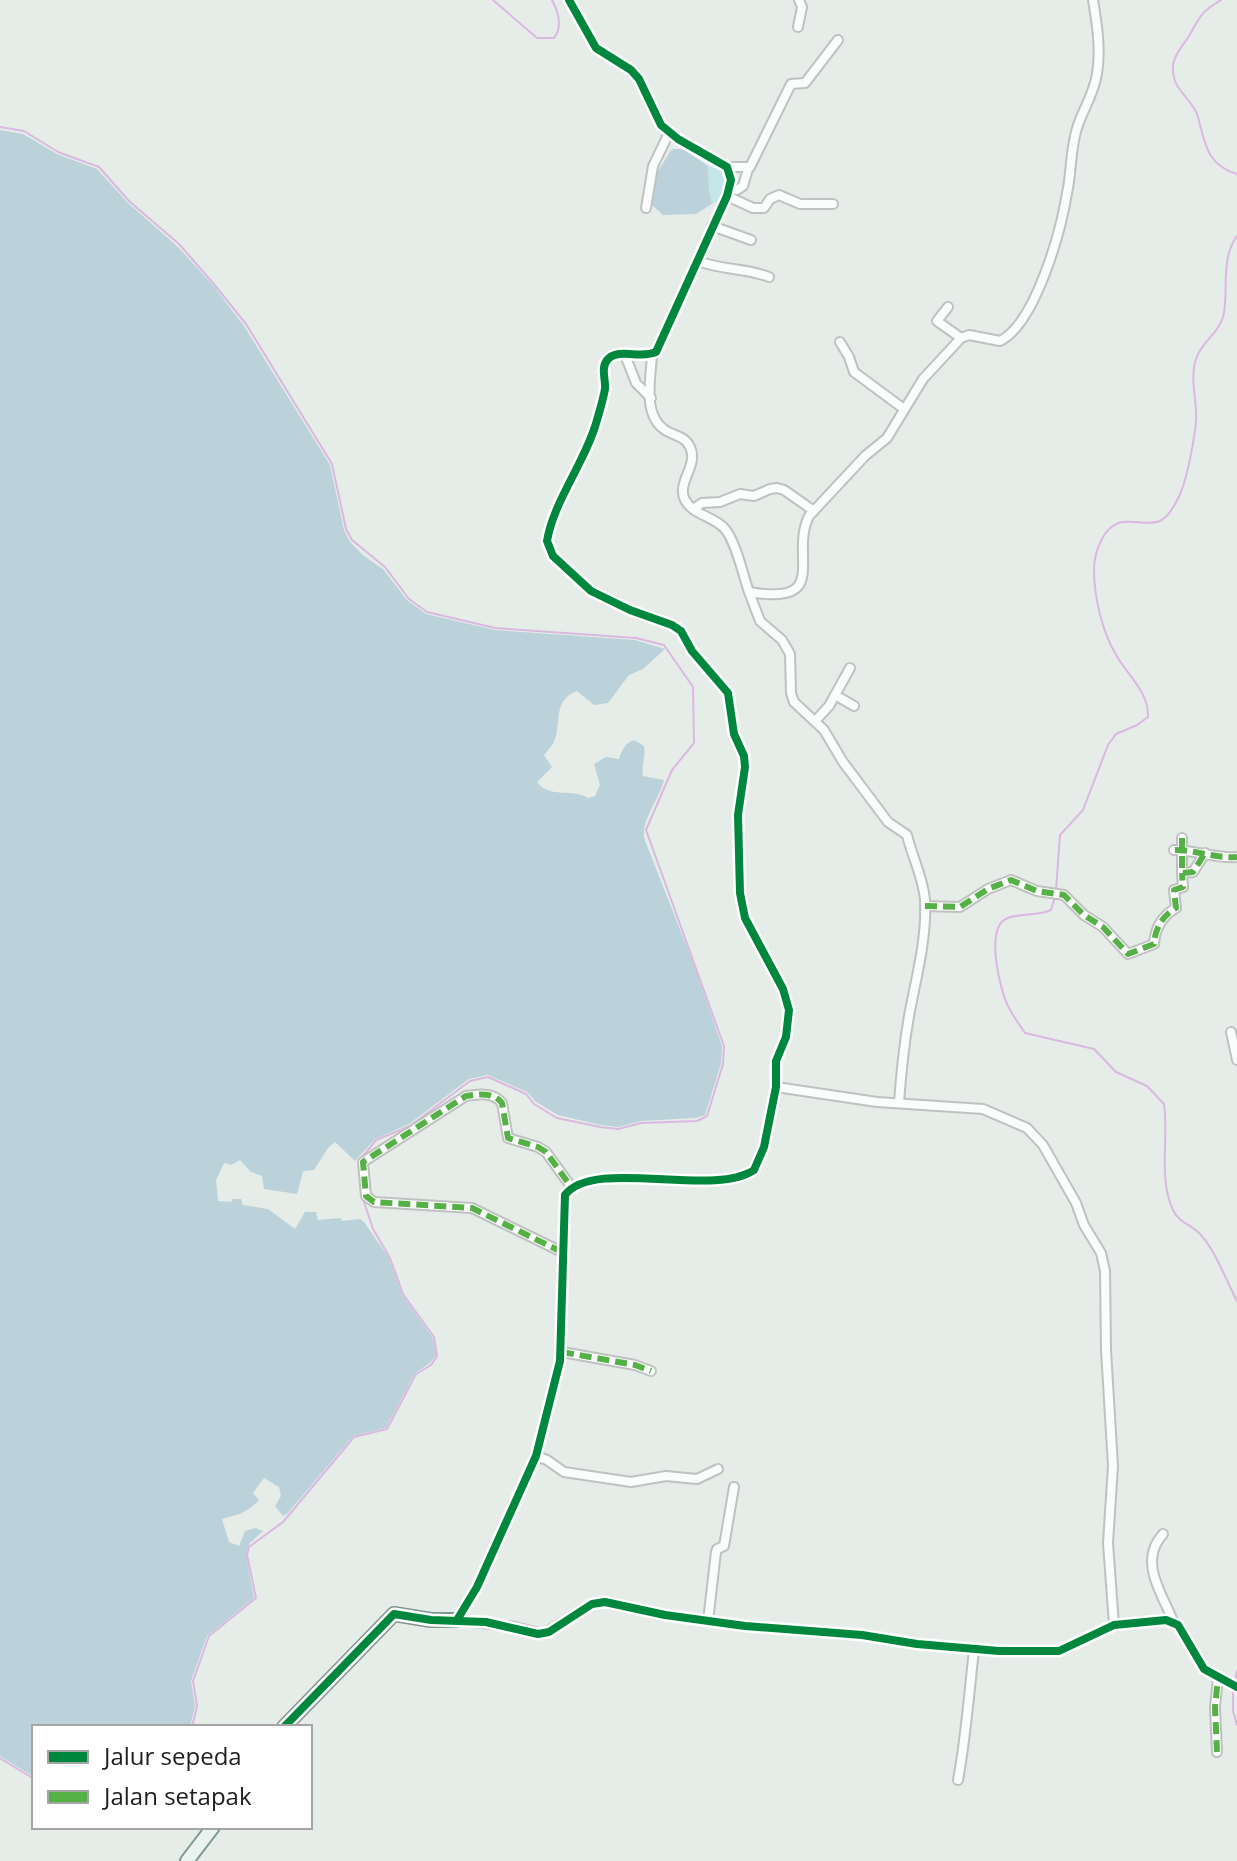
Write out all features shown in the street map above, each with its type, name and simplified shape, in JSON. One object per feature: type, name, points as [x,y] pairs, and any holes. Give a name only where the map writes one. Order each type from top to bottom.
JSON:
[{"type":"street","points":[[569,0],[596,48],[631,70],[639,79],[661,125],[669,133],[727,167],[748,169]]},
{"type":"street","points":[[798,27],[802,7],[799,0]]},
{"type":"street","points":[[749,592],[781,594],[800,584],[804,573],[805,525],[814,511],[865,456],[887,438],[923,379],[961,338],[969,335],[995,342],[1011,334],[1019,325],[1053,253],[1068,192],[1078,124],[1097,75],[1099,47],[1093,0]]},
{"type":"street","points":[[728,192],[743,186],[748,169],[791,84],[805,83],[838,40]]},
{"type":"street","points":[[646,208],[653,166],[669,133]]},
{"type":"street","points":[[457,1620],[477,1587],[536,1456],[562,1352],[563,1203],[572,1188],[599,1179],[707,1179],[749,1174],[758,1166],[761,1157],[776,1087],[776,1061],[786,1037],[789,1010],[783,989],[745,918],[740,893],[738,815],[745,767],[744,756],[734,734],[728,693],[692,651],[681,631],[591,591],[553,556],[547,541],[566,491],[592,438],[605,386],[603,369],[611,357],[652,354],[660,346],[728,192],[731,180],[727,167]]},
{"type":"street","points":[[728,192],[757,209],[764,208],[770,199],[779,195],[800,204],[833,204]]},
{"type":"street","points":[[712,226],[751,240]]},
{"type":"street","points":[[698,261],[719,269],[769,277]]},
{"type":"street","points":[[948,307],[937,321],[961,338]]},
{"type":"street","points":[[840,342],[854,372],[904,409]]},
{"type":"street","points":[[652,354],[653,417],[659,426],[685,439],[689,445],[692,464],[683,493],[693,509],[724,528],[760,621],[782,640],[790,654],[794,702],[816,720],[871,802],[888,822],[907,835],[910,852],[921,875],[925,906],[923,945],[906,1033],[899,1103]]},
{"type":"street","points":[[625,355],[636,383],[651,398]]},
{"type":"street","points":[[693,509],[702,503],[720,502],[740,494],[754,496],[777,488],[814,511]]},
{"type":"street","points":[[816,720],[850,668]]},
{"type":"street","points":[[835,695],[854,706]]},
{"type":"street","points":[[925,906],[960,907],[995,885],[1011,880],[1037,891],[1064,895],[1084,915],[1103,927],[1128,954],[1154,944],[1157,928],[1168,912],[1176,908],[1174,890],[1183,887],[1178,850],[1182,838]]},
{"type":"street","points":[[1178,850],[1219,858],[1237,857]]},
{"type":"street","points":[[1182,873],[1193,872],[1205,853]]},
{"type":"street","points":[[1231,1032],[1237,1060]]},
{"type":"street","points":[[776,1087],[899,1103],[983,1109],[1027,1128],[1043,1145],[1101,1253],[1107,1292],[1106,1350],[1113,1466],[1108,1543],[1114,1625]]},
{"type":"street","points":[[562,1252],[472,1208],[374,1202],[366,1196],[363,1162],[466,1096],[486,1094],[499,1098],[502,1103],[508,1138],[546,1152],[572,1188]]},
{"type":"street","points":[[562,1352],[635,1365],[651,1371]]},
{"type":"street","points":[[536,1456],[564,1472],[631,1482],[666,1476],[697,1479],[718,1469]]},
{"type":"street","points":[[708,1621],[716,1552],[724,1546],[734,1487]]},
{"type":"street","points":[[1163,1534],[1156,1543],[1150,1567],[1173,1621],[1182,1631],[1197,1662],[1210,1674],[1237,1687]]},
{"type":"street","points":[[286,1725],[394,1614],[515,1627],[543,1634],[592,1604],[605,1602],[708,1621],[862,1635],[917,1644],[974,1650],[1059,1651],[1114,1625],[1158,1619],[1173,1621]]},
{"type":"street","points":[[958,1780],[974,1650]]},
{"type":"street","points":[[1217,1752],[1215,1707],[1220,1679]]},
{"type":"street","points":[[187,1861],[211,1829]]},
{"type":"shaded area","points":[[0,130],[23,134],[57,154],[97,169],[212,284],[244,326],[330,465],[344,530],[350,542],[383,569],[407,600],[426,614],[495,630],[635,640],[665,649],[643,669],[629,675],[608,703],[594,705],[577,691],[569,695],[561,707],[553,744],[544,755],[552,767],[537,782],[555,792],[588,798],[595,796],[600,785],[594,764],[606,757],[619,759],[624,747],[634,740],[644,746],[643,776],[664,780],[646,823],[644,838],[722,1046],[721,1064],[705,1115],[696,1118],[641,1121],[618,1127],[600,1125],[558,1115],[536,1102],[527,1092],[488,1075],[469,1079],[409,1124],[375,1139],[355,1161],[335,1142],[314,1170],[303,1171],[297,1194],[264,1189],[262,1176],[251,1172],[240,1160],[231,1165],[224,1163],[216,1180],[218,1201],[241,1199],[243,1205],[268,1209],[295,1229],[305,1212],[316,1212],[318,1220],[341,1218],[342,1221],[360,1219],[364,1222],[389,1258],[402,1294],[433,1338],[436,1355],[415,1373],[386,1428],[353,1436],[287,1514],[283,1516],[275,1506],[281,1496],[279,1487],[264,1478],[253,1493],[259,1500],[255,1504],[242,1513],[222,1519],[229,1542],[239,1546],[245,1531],[255,1528],[263,1531],[250,1543],[246,1555],[254,1598],[207,1636],[191,1681],[195,1706],[190,1725],[32,1725],[32,1776],[0,1756]]},
{"type":"shaded area","points":[[672,149],[683,149],[708,166],[712,204],[696,214],[663,215],[652,205],[656,174]]},
{"type":"shaded area","points":[[708,166],[719,169],[726,179],[723,199],[712,204],[709,190]]},
{"type":"waterway","points":[[493,0],[537,38],[554,38],[559,24],[552,0]]},
{"type":"waterway","points":[[1221,0],[1199,19],[1176,57],[1173,74],[1177,86],[1196,112],[1213,159],[1237,174]]},
{"type":"waterway","points":[[0,127],[24,131],[58,152],[99,167],[129,201],[179,244],[213,283],[246,324],[332,464],[346,529],[352,540],[385,567],[409,599],[427,612],[495,628],[636,638],[664,645],[693,687],[694,743],[672,770],[646,830],[724,1046],[723,1064],[707,1116],[697,1121],[641,1123],[618,1129],[600,1127],[557,1118],[534,1104],[526,1094],[488,1077],[470,1081],[410,1126],[376,1140],[359,1161],[361,1185]]},
{"type":"waterway","points":[[1056,890],[1060,835],[1083,810],[1108,745],[1116,734],[1148,717],[1145,699],[1115,653],[1103,624],[1095,591],[1096,556],[1110,528],[1123,522],[1160,521],[1170,512],[1181,492],[1195,431],[1194,366],[1202,347],[1222,320],[1227,263],[1237,236]]},
{"type":"waterway","points":[[1055,897],[1051,910],[1013,916],[1001,923],[995,945],[996,959],[1008,1006],[1025,1033],[1094,1049],[1116,1072],[1147,1086],[1164,1104],[1166,1185],[1173,1210],[1206,1242],[1237,1301]]},
{"type":"waterway","points":[[192,1725],[197,1706],[193,1681],[209,1636],[256,1598],[247,1555],[249,1547],[283,1522],[354,1437],[387,1429],[416,1374],[431,1365],[437,1356],[434,1337],[403,1294],[390,1258],[373,1229],[363,1199]]},
{"type":"waterway","points":[[1235,1681],[1237,1671]]},
{"type":"waterway","points":[[1233,1687],[1233,1711],[1237,1725]]},
{"type":"waterway","points":[[0,1758],[32,1778]]},
{"type":"marked path","points":[[1182,838],[1182,873],[1193,872],[1205,853]]},
{"type":"marked path","points":[[1175,850],[1237,857]]},
{"type":"marked path","points":[[925,906],[960,907],[988,889],[1011,880],[1037,891],[1064,895],[1084,915],[1103,927],[1128,954],[1154,944],[1160,923],[1176,908],[1174,890],[1183,887],[1182,873]]},
{"type":"marked path","points":[[562,1252],[472,1208],[374,1202],[366,1196],[363,1162],[466,1096],[486,1095],[502,1103],[508,1138],[546,1152],[572,1188]]},
{"type":"marked path","points":[[562,1352],[635,1365],[651,1371]]},
{"type":"marked path","points":[[1217,1752],[1215,1707],[1218,1678]]},
{"type":"cycle path","points":[[457,1620],[477,1587],[536,1456],[560,1361],[565,1195],[580,1184],[601,1179],[711,1180],[735,1178],[754,1170],[764,1147],[776,1087],[776,1061],[786,1037],[789,1010],[783,989],[745,918],[740,893],[738,815],[745,767],[744,756],[734,734],[728,693],[692,651],[681,631],[591,591],[553,556],[547,541],[556,511],[597,420],[605,389],[606,362],[618,354],[656,352],[727,196],[731,180],[727,167],[678,139],[661,125],[639,79],[631,70],[596,48],[569,0]]},
{"type":"cycle path","points":[[286,1725],[394,1614],[431,1620],[486,1622],[538,1634],[549,1632],[592,1604],[605,1602],[665,1615],[745,1626],[862,1635],[917,1644],[999,1651],[1059,1651],[1114,1625],[1166,1620],[1178,1625],[1204,1669],[1237,1687]]}]
